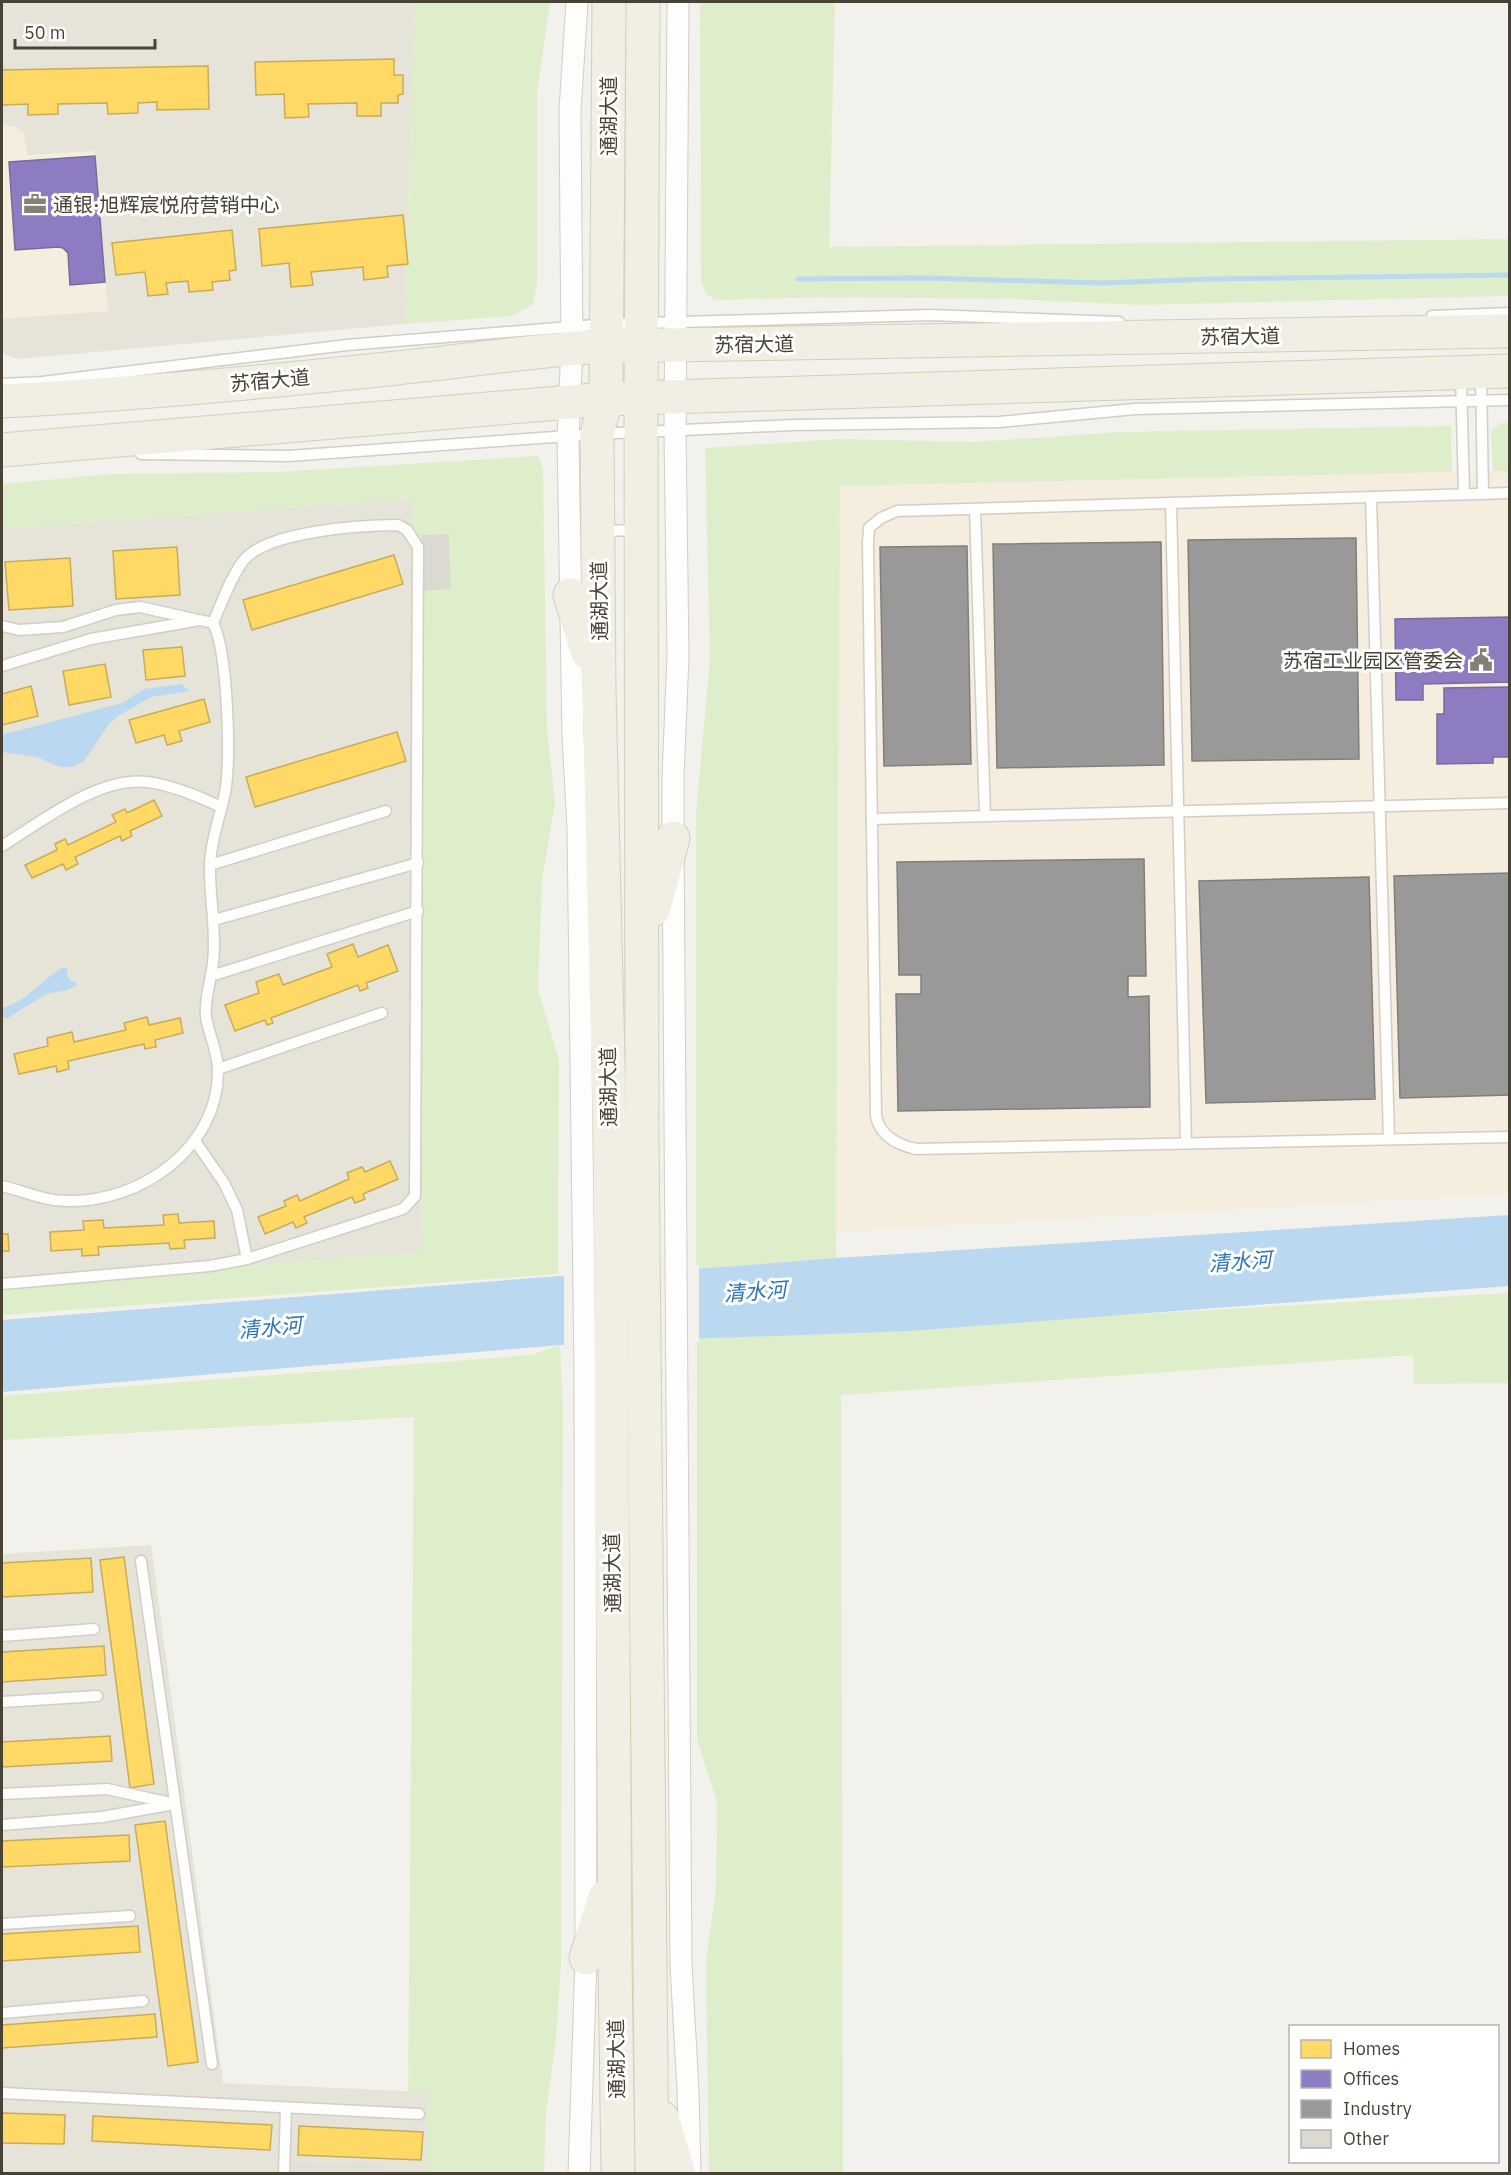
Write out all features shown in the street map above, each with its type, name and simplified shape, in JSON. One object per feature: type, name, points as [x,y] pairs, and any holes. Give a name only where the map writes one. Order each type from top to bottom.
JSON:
[{"type":"main road","name":"通湖大道","points":[[609,2],[625,239],[641,334],[642,1137],[661,1363],[651,2086],[652,2174]]},
{"type":"main road","name":"通湖大道","points":[[618,2174],[614,1867],[597,1371],[595,1146],[598,531],[582,435],[606,399],[606,335],[625,239],[643,2]]},
{"type":"main road","name":"苏宿大道","points":[[2,400],[84,396],[398,368],[572,337],[606,335],[1509,331]]},
{"type":"main road","points":[[2,450],[606,399],[1479,383]]},
{"type":"main road","points":[[570,595],[599,690]]},
{"type":"main road","points":[[642,950],[673,838]]},
{"type":"main road","points":[[585,1958],[614,1867]]},
{"type":"main road","points":[[651,2086],[679,2174]]},
{"type":"street","points":[[577,2],[570,111],[572,337],[569,401],[582,435],[570,595],[573,735],[595,1146]]},
{"type":"street","points":[[678,2],[675,396],[678,656],[673,777],[676,1227],[661,1363],[690,2174]]},
{"type":"street","points":[[579,2174],[597,1371]]},
{"type":"lane","points":[[1417,316],[1509,313]]},
{"type":"lane","points":[[676,333],[931,315],[1126,322]]},
{"type":"lane","points":[[2,384],[42,382],[346,345],[572,337]]},
{"type":"lane","points":[[125,455],[288,456],[582,435],[793,424],[999,422],[1135,409],[1479,383],[1509,400]]},
{"type":"lane","points":[[1479,383],[1483,494]]},
{"type":"lane","points":[[1464,494],[1479,383]]},
{"type":"lane","points":[[1509,493],[897,511],[881,518],[869,528],[876,1116],[878,1126],[902,1146],[916,1149],[1509,1137]]},
{"type":"lane","points":[[1371,496],[1389,1139]]},
{"type":"lane","points":[[1171,503],[1186,1143]]},
{"type":"lane","points":[[975,509],[985,816]]},
{"type":"lane","points":[[2,1186],[45,1200],[102,1199],[146,1183],[184,1154],[195,1141],[207,1120],[215,1097],[218,1069],[206,1016],[207,990],[213,964],[214,920],[210,865],[214,831],[229,763],[224,676],[218,633],[213,623],[229,586],[245,559],[265,545],[283,538],[336,529],[398,525],[407,530],[418,547],[415,1196],[403,1209],[247,1259],[210,1266],[2,1284]]},
{"type":"lane","points":[[598,531],[641,530]]},
{"type":"lane","points":[[2,626],[19,630],[63,627],[116,610],[140,607],[213,623]]},
{"type":"lane","points":[[2,666],[91,639],[200,620]]},
{"type":"lane","points":[[2,846],[72,803],[110,785],[145,781],[165,785],[221,807]]},
{"type":"lane","points":[[872,819],[1509,803]]},
{"type":"lane","points":[[210,865],[386,811]]},
{"type":"lane","points":[[214,920],[418,863]]},
{"type":"lane","points":[[211,976],[418,911]]},
{"type":"lane","points":[[218,1069],[382,1013]]},
{"type":"lane","points":[[195,1141],[224,1183],[237,1210],[247,1259]]},
{"type":"lane","points":[[141,1561],[212,2064]]},
{"type":"lane","points":[[2,1636],[94,1629]]},
{"type":"lane","points":[[2,1702],[97,1696]]},
{"type":"lane","points":[[2,1794],[107,1789],[175,1804]]},
{"type":"lane","points":[[2,1825],[102,1817],[175,1804]]},
{"type":"lane","points":[[2,1924],[130,1916]]},
{"type":"lane","points":[[2,2013],[142,2001]]},
{"type":"lane","points":[[2,2093],[418,2114]]},
{"type":"lane","points":[[284,2174],[286,2108]]},
{"type":"shaded area","points":[[2,2],[415,2],[404,324],[17,359],[5,354],[2,351]]},
{"type":"shaded area","points":[[2,124],[15,127],[24,133],[27,155],[95,151],[108,311],[2,319]]},
{"type":"shaded area","points":[[1509,471],[1509,1194],[836,1232],[840,486]]},
{"type":"shaded area","points":[[412,499],[421,1252],[2,1285],[2,529]]},
{"type":"shaded area","points":[[151,1545],[223,2083],[427,2092],[427,2173],[2,2174],[2,1554]]},
{"type":"shaded area","points":[[290,2161],[384,2165],[384,2173],[289,2173]]},
{"type":"green space","points":[[415,2],[550,2],[537,94],[537,284],[533,304],[513,316],[404,324]]},
{"type":"green space","points":[[700,2],[835,2],[829,247],[1509,239],[1509,296],[1141,305],[1012,299],[828,297],[716,300],[707,295],[701,281]]},
{"type":"green space","points":[[1501,423],[1509,423],[1509,471],[1493,471],[1491,431]]},
{"type":"green space","points":[[1451,426],[1452,472],[840,486],[836,1258],[696,1269],[696,813],[710,659],[705,448],[840,439],[974,442],[1121,432]]},
{"type":"green space","points":[[538,456],[543,469],[547,728],[555,804],[542,880],[538,990],[559,1060],[558,1274],[2,1315],[2,1285],[421,1252],[412,499],[2,529],[2,484],[112,474],[277,472]]},
{"type":"green space","points":[[1509,1293],[1509,1383],[1414,1384],[1413,1355],[841,1395],[843,2173],[709,2173],[706,1960],[716,1889],[717,1802],[697,1739],[697,1339]]},
{"type":"green space","points":[[560,1345],[563,1410],[561,1963],[556,2040],[546,2113],[544,2173],[427,2173],[427,2092],[408,2092],[414,1417],[2,1440],[2,1396],[531,1355]]},
{"type":"water","points":[[181,684],[190,691],[151,697],[118,716],[109,724],[84,761],[73,767],[60,767],[37,757],[2,752],[2,735],[122,703],[144,689]]},
{"type":"water","points":[[64,967],[67,968],[69,979],[75,982],[76,986],[46,994],[8,1018],[2,1018],[2,1008],[27,996]]},
{"type":"water","name":"清水河","points":[[1509,1215],[1509,1286],[909,1331],[584,1343],[2,1392],[2,1320],[598,1273],[696,1269]]},
{"type":"pier","points":[[699,1265],[699,1342],[564,1348],[564,1273]]},
{"type":"building: Homes","points":[[394,59],[394,75],[403,75],[403,94],[398,95],[398,103],[381,103],[381,116],[357,116],[357,103],[308,104],[309,117],[285,118],[284,94],[256,95],[255,62]]},
{"type":"building: Homes","points":[[208,66],[209,109],[157,110],[157,102],[138,103],[138,113],[108,114],[107,103],[58,104],[58,114],[28,115],[28,104],[2,105],[2,70]]},
{"type":"building: Homes","points":[[403,215],[408,264],[387,266],[388,277],[364,280],[363,267],[311,272],[313,285],[291,287],[289,263],[262,266],[259,229]]},
{"type":"building: Homes","points":[[232,230],[236,270],[229,271],[230,280],[212,282],[213,290],[189,292],[188,281],[166,283],[168,294],[148,296],[145,272],[116,275],[112,243]]},
{"type":"building: Homes","points":[[177,547],[180,595],[116,599],[113,551]]},
{"type":"building: Homes","points":[[394,555],[403,584],[252,630],[243,600]]},
{"type":"building: Homes","points":[[70,558],[73,606],[9,610],[5,562]]},
{"type":"building: Homes","points":[[182,647],[185,676],[146,680],[143,650]]},
{"type":"building: Homes","points":[[105,664],[111,697],[69,705],[63,671]]},
{"type":"building: Homes","points":[[31,686],[38,716],[2,725],[2,694]]},
{"type":"building: Homes","points":[[204,699],[210,722],[179,731],[182,741],[167,745],[164,735],[136,743],[129,720]]},
{"type":"building: Homes","points":[[397,732],[406,761],[255,807],[246,777]]},
{"type":"building: Homes","points":[[154,800],[162,816],[130,831],[132,836],[122,841],[120,836],[75,857],[78,864],[66,870],[63,864],[32,878],[25,865],[57,850],[55,844],[65,839],[68,845],[116,822],[112,815],[125,809],[127,813]]},
{"type":"building: Homes","points":[[353,944],[358,957],[388,945],[398,971],[366,983],[368,988],[360,991],[358,985],[271,1018],[273,1023],[267,1025],[265,1020],[235,1031],[225,1005],[259,993],[256,982],[279,974],[283,985],[332,967],[327,954]]},
{"type":"building: Homes","points":[[147,1017],[149,1025],[180,1018],[183,1033],[155,1040],[156,1047],[145,1049],[144,1044],[68,1061],[69,1069],[57,1072],[56,1066],[19,1074],[14,1054],[48,1046],[47,1038],[72,1032],[74,1042],[126,1030],[124,1023]]},
{"type":"building: Homes","points":[[390,1161],[398,1179],[363,1194],[365,1199],[355,1203],[352,1197],[304,1217],[307,1223],[296,1228],[293,1222],[265,1234],[258,1217],[286,1206],[284,1201],[297,1195],[300,1201],[349,1179],[347,1173],[362,1167],[365,1172]]},
{"type":"building: Homes","points":[[178,1214],[179,1223],[214,1221],[215,1238],[184,1240],[185,1248],[170,1249],[169,1243],[98,1247],[99,1255],[82,1256],[82,1249],[51,1251],[50,1232],[84,1230],[83,1221],[103,1220],[104,1228],[164,1225],[163,1215]]},
{"type":"building: Homes","points":[[2,1234],[8,1234],[9,1251],[2,1251]]},
{"type":"building: Homes","points":[[124,1557],[154,1784],[130,1788],[100,1560]]},
{"type":"building: Homes","points":[[91,1558],[93,1592],[2,1597],[2,1563]]},
{"type":"building: Homes","points":[[104,1646],[106,1675],[2,1682],[2,1652]]},
{"type":"building: Homes","points":[[110,1736],[112,1761],[2,1767],[2,1742]]},
{"type":"building: Homes","points":[[165,1821],[198,2062],[168,2066],[135,1825]]},
{"type":"building: Homes","points":[[129,1835],[130,1861],[2,1867],[2,1841]]},
{"type":"building: Homes","points":[[138,1926],[140,1952],[2,1961],[2,1934]]},
{"type":"building: Homes","points":[[155,2014],[157,2037],[2,2048],[2,2025]]},
{"type":"building: Homes","points":[[2,2113],[65,2115],[64,2144],[2,2143]]},
{"type":"building: Homes","points":[[93,2116],[272,2125],[270,2150],[92,2141]]},
{"type":"building: Homes","points":[[299,2126],[423,2132],[421,2160],[298,2155]]},
{"type":"building: Offices","points":[[95,156],[105,282],[70,285],[68,253],[63,248],[15,250],[9,162]]},
{"type":"building: Offices","points":[[1510,617],[1510,682],[1423,684],[1423,700],[1396,700],[1395,619]]},
{"type":"building: Offices","points":[[1510,687],[1510,757],[1493,757],[1493,763],[1437,764],[1437,714],[1444,714],[1444,688]]},
{"type":"building: Industry","points":[[1356,538],[1359,759],[1192,761],[1188,540]]},
{"type":"building: Industry","points":[[1161,542],[1164,765],[997,768],[993,544]]},
{"type":"building: Industry","points":[[967,546],[971,764],[884,766],[880,547]]},
{"type":"building: Industry","points":[[1144,859],[1146,976],[1128,976],[1128,997],[1149,996],[1150,1107],[898,1111],[896,994],[921,994],[921,975],[899,975],[897,862]]},
{"type":"building: Industry","points":[[1510,873],[1510,1095],[1400,1098],[1394,876]]},
{"type":"building: Industry","points":[[1369,877],[1375,1099],[1206,1103],[1199,881]]},
{"type":"building: Other","points":[[448,535],[450,588],[424,590],[422,536]]},
{"type":"waterway","points":[[798,279],[926,278],[1101,283],[1211,279],[1510,275]]},
{"type":"place","name":"通银·旭辉宸悦府营销中心","points":[[35,204]]},
{"type":"place","name":"苏宿工业园区管委会","points":[[1481,660]]}]
